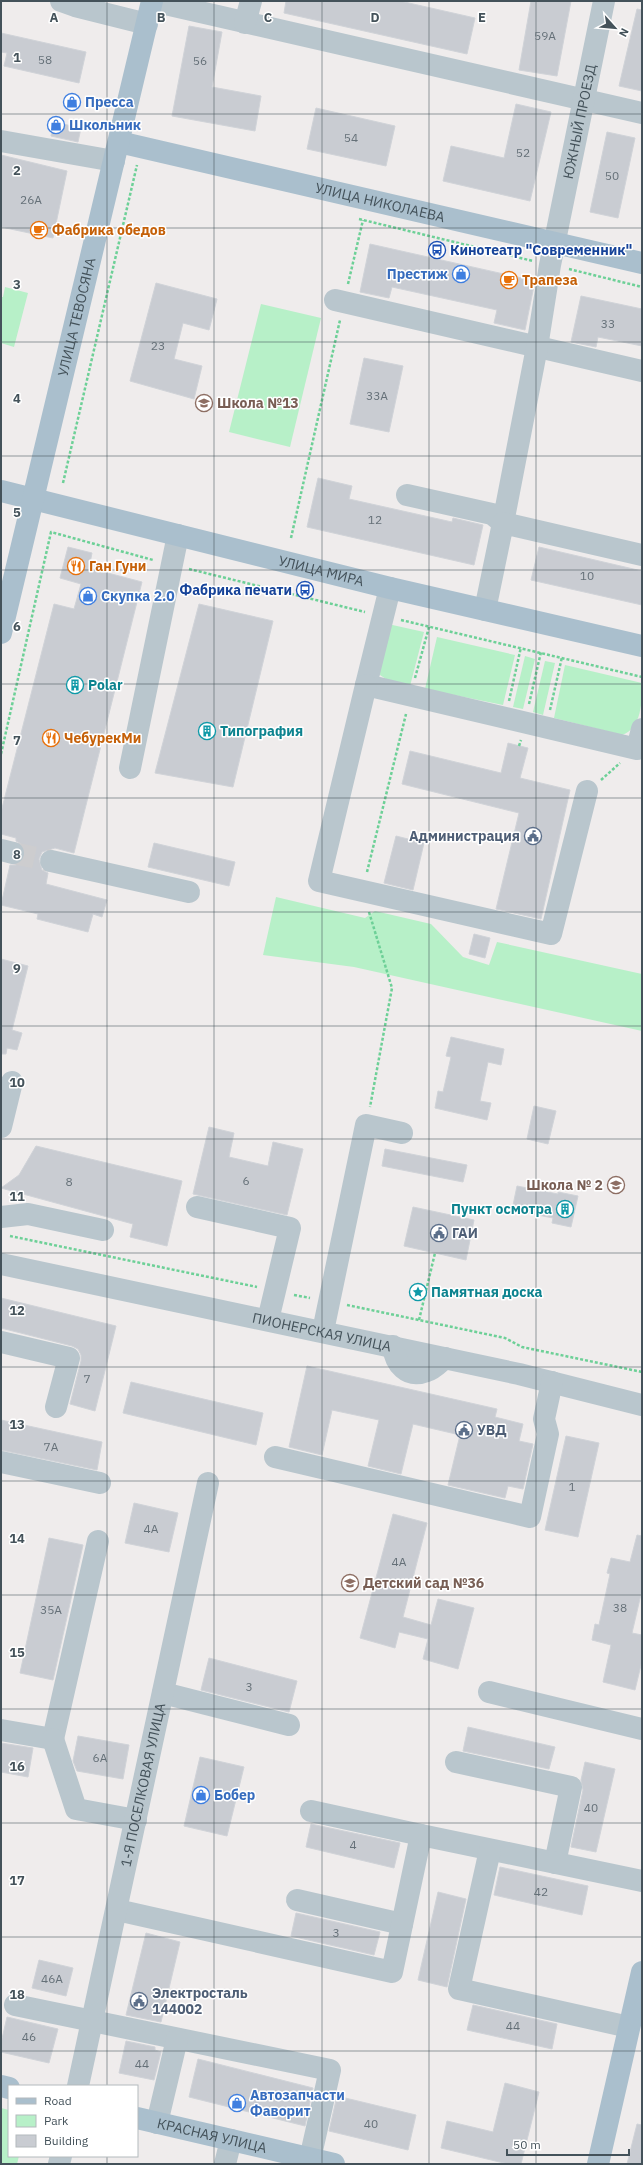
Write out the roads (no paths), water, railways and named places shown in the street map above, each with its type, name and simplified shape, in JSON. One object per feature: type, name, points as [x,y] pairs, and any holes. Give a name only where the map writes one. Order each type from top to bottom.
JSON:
[{"type":"main road","name":"УЛИЦА ТЕВОСЯНА","points":[[1,633],[152,1]]},
{"type":"main road","name":"УЛИЦА НИКОЛАЕВА","points":[[116,151],[555,242],[642,263]]},
{"type":"main road","name":"УЛИЦА МИРА","points":[[1,491],[390,588],[642,646]]},
{"type":"main road","points":[[598,2164],[642,1972]]},
{"type":"main road","name":"КРАСНАЯ УЛИЦА","points":[[147,2121],[334,2164]]},
{"type":"street","points":[[61,1],[75,6],[147,24]]},
{"type":"street","points":[[152,1],[642,113]]},
{"type":"street","points":[[245,23],[250,1]]},
{"type":"street","name":"ЮЖНЫЙ ПРОЕЗД","points":[[485,610],[537,347],[555,242],[604,1]]},
{"type":"street","points":[[1,141],[116,151]]},
{"type":"street","points":[[339,301],[642,371]]},
{"type":"street","points":[[407,495],[492,514],[503,523],[642,555]]},
{"type":"street","points":[[130,768],[178,535]]},
{"type":"street","points":[[390,588],[383,616],[375,688],[319,881],[551,934],[587,791]]},
{"type":"street","points":[[375,688],[546,728],[640,739]]},
{"type":"street","points":[[51,861],[189,892]]},
{"type":"street","points":[[1,1127],[12,1082]]},
{"type":"street","points":[[323,1332],[366,1125],[402,1133]]},
{"type":"street","points":[[197,1207],[290,1228],[268,1320]]},
{"type":"street","points":[[1,1217],[28,1214],[103,1230]]},
{"type":"street","name":"ПИОНЕРСКАЯ УЛИЦА","points":[[1,1264],[393,1346],[552,1382],[642,1405]]},
{"type":"street","points":[[1,1342],[69,1358],[56,1408]]},
{"type":"street","points":[[274,1457],[530,1517],[548,1434],[544,1419],[552,1382]]},
{"type":"street","points":[[1,1462],[100,1483]]},
{"type":"street","name":"1-Я ПОСЕЛКОВАЯ УЛИЦА","points":[[78,2085],[164,1693],[208,1483]]},
{"type":"street","points":[[98,1541],[53,1740],[76,1809],[136,1820]]},
{"type":"street","points":[[489,1692],[642,1729]]},
{"type":"street","points":[[164,1693],[288,1725]]},
{"type":"street","points":[[1,1730],[53,1740]]},
{"type":"street","points":[[456,1762],[571,1787],[555,1863]]},
{"type":"street","points":[[312,1811],[490,1850],[642,1881]]},
{"type":"street","points":[[117,1910],[392,1972],[422,1835]]},
{"type":"street","points":[[490,1850],[459,1989],[629,2027]]},
{"type":"street","points":[[297,1900],[402,1924]]},
{"type":"street","points":[[15,2005],[330,2070],[310,2158]]},
{"type":"street","points":[[147,2121],[177,2039]]},
{"type":"street","points":[[225,2164],[231,2140]]},
{"type":"tunnel","points":[[13,853],[51,861]]},
{"type":"place","name":"Пресса","points":[[72,102]]},
{"type":"place","name":"Школьник","points":[[56,125]]},
{"type":"place","name":"Фабрика обедов","points":[[39,230]]},
{"type":"place","name":"Кинотеатр \"Современник\"","points":[[437,250]]},
{"type":"place","name":"Престиж","points":[[461,274]]},
{"type":"place","name":"Трапеза","points":[[509,280]]},
{"type":"place","name":"Школа №13","points":[[204,403]]},
{"type":"place","name":"Ган Гуни","points":[[76,566]]},
{"type":"place","name":"Фабрика печати","points":[[305,590]]},
{"type":"place","name":"Скупка 2.0","points":[[88,596]]},
{"type":"place","name":"Polar","points":[[75,685]]},
{"type":"place","name":"Типография","points":[[207,731]]},
{"type":"place","name":"ЧебурекМи","points":[[51,738]]},
{"type":"place","name":"Администрация","points":[[533,836]]},
{"type":"place","name":"Школа № 2","points":[[616,1185]]},
{"type":"place","name":"Пункт осмотра","points":[[565,1209]]},
{"type":"place","name":"ГАИ","points":[[439,1233]]},
{"type":"place","name":"Памятная доска","points":[[418,1292]]},
{"type":"place","name":"УВД","points":[[464,1430]]},
{"type":"place","name":"Детский сад №36","points":[[350,1583]]},
{"type":"place","name":"Бобер","points":[[201,1795]]},
{"type":"place","name":"Электросталь 144002","points":[[139,2001]]},
{"type":"place","name":"Автозапчасти Фаворит","points":[[237,2103]]}]
